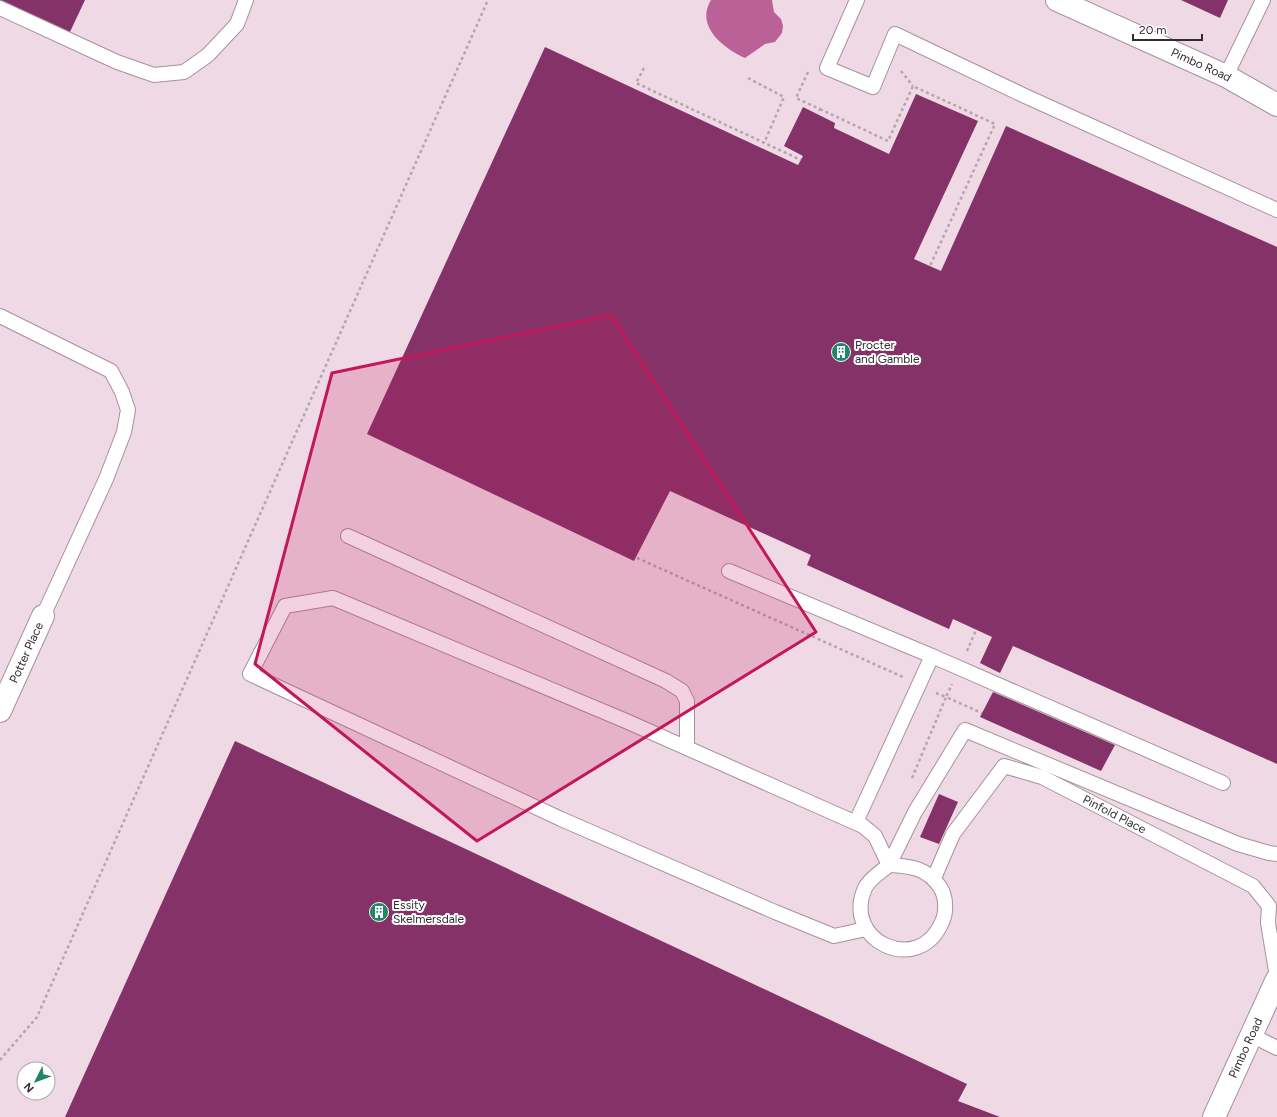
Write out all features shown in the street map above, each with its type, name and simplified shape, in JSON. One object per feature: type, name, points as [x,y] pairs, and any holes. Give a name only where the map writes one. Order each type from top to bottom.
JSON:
[{"type":"street","name":"Pimbo Road","points":[[1057,0],[1226,76],[1277,105]]},
{"type":"street","name":"Potter Place","points":[[0,711],[44,616]]},
{"type":"street","name":"Pimbo Road","points":[[1214,1117],[1277,978]]},
{"type":"lane","points":[[0,8],[117,62],[154,75],[184,72],[208,55],[237,24],[246,0]]},
{"type":"lane","points":[[857,0],[827,68],[873,87],[895,34],[1025,96],[1277,210]]},
{"type":"lane","points":[[1226,76],[1263,0]]},
{"type":"lane","points":[[0,316],[111,371],[122,392],[128,410],[124,432],[106,479],[44,616]]},
{"type":"lane","points":[[348,536],[666,681],[682,691],[687,701],[687,748]]},
{"type":"lane","points":[[729,571],[932,656],[1223,783]]},
{"type":"lane","points":[[333,598],[687,748],[856,822],[875,836],[889,865],[911,866],[934,878],[942,890],[945,904],[944,918],[938,931],[928,942],[916,948],[902,950],[888,947],[876,940],[866,929],[834,936],[560,819],[250,674],[285,606],[333,598]]},
{"type":"lane","points":[[856,822],[932,656]]},
{"type":"lane","name":"Pinfold Place","points":[[866,929],[861,915],[861,901],[866,887],[874,876],[889,865],[915,812],[965,730],[1238,844],[1268,853],[1277,854]]},
{"type":"lane","name":"Pinfold Place","points":[[934,878],[953,834],[1004,766],[1042,777],[1253,886],[1269,906],[1268,923],[1277,978]]},
{"type":"lane","points":[[1251,1035],[1277,1048]]},
{"type":"path","points":[[0,1060],[37,1017],[488,0]]},
{"type":"path","points":[[897,66],[913,86],[995,124],[973,169],[930,266]]},
{"type":"path","points":[[644,68],[636,83],[801,160]]},
{"type":"path","points":[[748,78],[784,97],[764,143]]},
{"type":"path","points":[[820,109],[888,141],[913,86]]},
{"type":"path","points":[[637,558],[903,678]]},
{"type":"path","points":[[964,657],[976,630]]},
{"type":"path","points":[[946,697],[955,677]]},
{"type":"path","points":[[932,691],[982,713]]},
{"type":"highlighted area","points":[[611,315],[816,632],[477,841],[255,664],[332,373]]},
{"type":"shaded area","points":[[711,0],[772,0],[774,12],[781,19],[783,26],[782,33],[775,42],[765,44],[745,58],[720,42],[709,27],[706,19],[707,10]]},
{"type":"building","points":[[0,0],[85,0],[69,34]]},
{"type":"building","points":[[1181,0],[1228,0],[1220,18]]},
{"type":"building","name":"Procter and Gamble","points":[[545,47],[798,165],[803,156],[784,146],[803,107],[835,123],[834,128],[889,154],[916,94],[978,121],[914,259],[941,271],[1006,126],[1277,247],[1277,764],[1013,646],[1000,673],[980,663],[992,637],[953,619],[949,629],[807,565],[811,555],[670,491],[634,561],[367,434]]},
{"type":"building","points":[[993,692],[1115,745],[1101,771],[980,717]]},
{"type":"building","name":"Essity Skelmersdale","points":[[235,741],[967,1084],[958,1101],[1000,1117],[65,1117]]},
{"type":"building","points":[[939,794],[958,802],[939,844],[920,837]]},
{"type":"place","name":"Procter and Gamble","points":[[841,352]]},
{"type":"place","name":"Essity Skelmersdale","points":[[379,912]]}]
